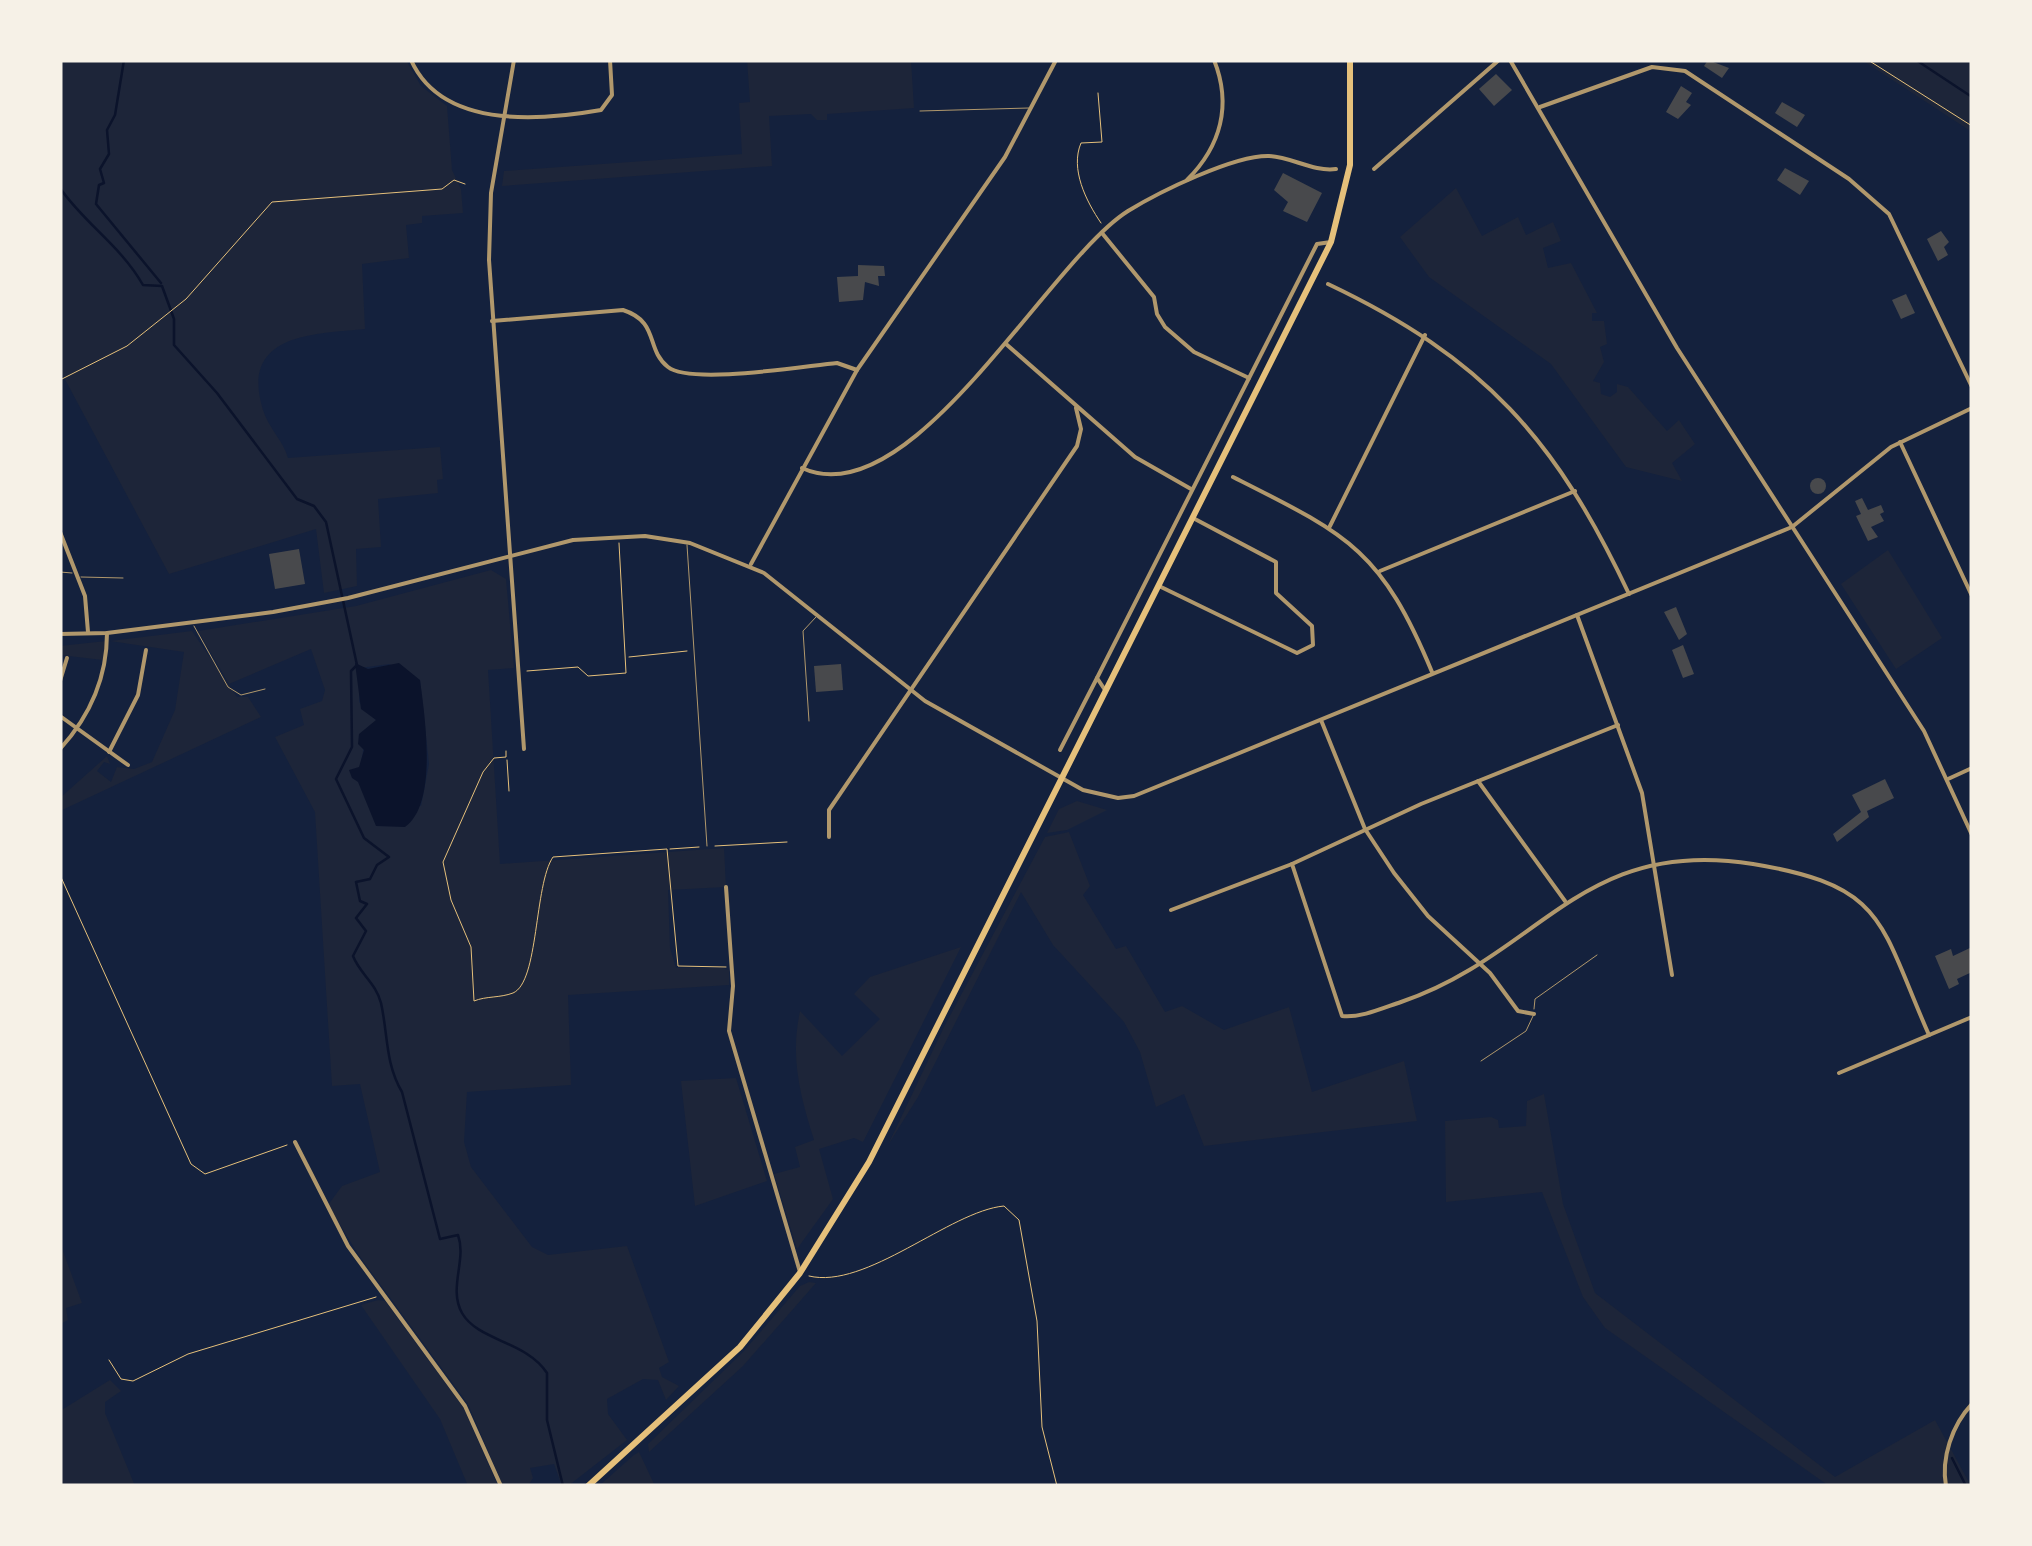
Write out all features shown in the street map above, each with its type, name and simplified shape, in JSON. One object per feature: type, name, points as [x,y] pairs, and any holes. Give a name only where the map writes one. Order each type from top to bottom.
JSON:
[{"type":"main road","points":[[588,1486],[740,1347],[800,1273],[869,1162],[1332,242],[1350,165],[1350,60]]},
{"type":"street","points":[[411,60],[429,87],[451,103],[503,116],[601,110],[612,94],[610,60]]},
{"type":"street","points":[[514,60],[490,203],[492,321],[524,750]]},
{"type":"street","points":[[750,565],[857,370],[1005,157],[1056,60]]},
{"type":"street","points":[[1184,183],[1204,163],[1222,121],[1224,98],[1214,60]]},
{"type":"street","points":[[1374,168],[1500,60]]},
{"type":"street","points":[[1510,60],[1677,348],[1924,731],[1972,835]]},
{"type":"street","points":[[1538,108],[1652,66],[1684,70],[1858,185],[1888,212],[1972,387]]},
{"type":"street","points":[[802,468],[831,476],[898,450],[1006,344],[1104,231],[1126,212],[1184,183],[1260,156],[1336,169]]},
{"type":"street","points":[[1104,231],[1154,298],[1156,314],[1166,327],[1194,352],[1248,378]]},
{"type":"street","points":[[1060,750],[1317,244],[1332,242]]},
{"type":"street","points":[[1328,284],[1426,335],[1518,415],[1576,491],[1628,594]]},
{"type":"street","points":[[492,321],[622,310],[637,315],[648,326],[663,362],[685,375],[837,364],[857,370]]},
{"type":"street","points":[[1330,526],[1426,335]]},
{"type":"street","points":[[1006,344],[1135,457],[1192,490]]},
{"type":"street","points":[[830,837],[829,810],[1077,446],[1081,430],[1076,408]]},
{"type":"street","points":[[60,634],[88,635],[192,624],[348,598],[583,538],[618,535],[687,542],[750,565],[818,614],[910,690],[952,718],[1099,796],[1134,796],[1792,527],[1900,442],[1972,408]]},
{"type":"street","points":[[1900,442],[1971,592]]},
{"type":"street","points":[[1233,477],[1330,526],[1380,571],[1411,622],[1433,674]]},
{"type":"street","points":[[1380,571],[1576,491]]},
{"type":"street","points":[[1160,586],[1297,652],[1313,645],[1312,626],[1276,593],[1276,562],[1193,518]]},
{"type":"street","points":[[60,532],[78,575],[88,635]]},
{"type":"street","points":[[1576,616],[1642,793],[1672,975]]},
{"type":"street","points":[[60,749],[78,728],[100,682],[107,633]]},
{"type":"street","points":[[108,752],[138,695],[146,650]]},
{"type":"street","points":[[60,681],[67,658]]},
{"type":"street","points":[[1098,678],[1106,690]]},
{"type":"street","points":[[60,716],[128,765]]},
{"type":"street","points":[[1322,720],[1365,830],[1428,916],[1481,965],[1518,1011],[1534,1014]]},
{"type":"street","points":[[1171,910],[1292,864],[1478,781],[1618,725]]},
{"type":"street","points":[[1948,779],[1972,768]]},
{"type":"street","points":[[1478,781],[1565,901]]},
{"type":"street","points":[[1292,864],[1342,1016],[1412,998],[1481,965],[1565,901],[1610,878],[1656,864],[1730,860],[1808,876],[1851,891],[1877,916],[1929,1035]]},
{"type":"street","points":[[726,887],[732,1045],[800,1273]]},
{"type":"street","points":[[1839,1073],[1972,1016]]},
{"type":"street","points":[[295,1142],[348,1246],[465,1406],[501,1486]]},
{"type":"street","points":[[1946,1486],[1945,1455],[1958,1421],[1972,1404]]},
{"type":"lane","points":[[920,111],[1015,105],[1032,108]]},
{"type":"lane","points":[[687,542],[707,846]]},
{"type":"lane","points":[[60,572],[123,578]]},
{"type":"lane","points":[[809,720],[804,631],[818,614]]},
{"type":"lane","points":[[192,624],[234,693],[266,689]]},
{"type":"lane","points":[[1481,1061],[1526,1031],[1534,1014],[1535,999],[1597,955]]},
{"type":"path","points":[[1868,60],[1972,126]]},
{"type":"path","points":[[1098,93],[1102,142],[1081,143],[1076,154],[1078,175],[1104,231]]},
{"type":"path","points":[[60,380],[127,346],[173,309],[272,202],[442,189],[454,180],[464,184]]},
{"type":"path","points":[[519,672],[578,666],[588,676],[626,673],[618,535]]},
{"type":"path","points":[[626,658],[694,650]]},
{"type":"path","points":[[506,750],[509,791]]},
{"type":"path","points":[[506,756],[494,758],[483,772],[443,862],[450,900],[471,947],[474,1001],[514,992],[523,982],[532,954],[540,884],[553,857],[786,842]]},
{"type":"path","points":[[667,849],[678,966],[721,966],[732,971]]},
{"type":"path","points":[[60,875],[191,1164],[204,1174],[218,1173],[295,1142]]},
{"type":"path","points":[[800,1273],[832,1276],[916,1247],[969,1214],[1004,1206],[1012,1211],[1020,1220],[1038,1321],[1042,1427],[1057,1486]]},
{"type":"path","points":[[109,1360],[122,1379],[133,1381],[188,1354],[384,1294]]},
{"type":"shaded area","points":[[60,60],[406,60],[421,86],[447,106],[452,170],[461,189],[463,213],[422,216],[422,223],[406,225],[409,258],[362,264],[365,329],[286,342],[262,366],[258,385],[263,410],[288,458],[440,447],[443,479],[437,480],[438,493],[378,499],[381,547],[356,549],[357,586],[324,593],[316,529],[169,574],[60,370]]},
{"type":"shaded area","points":[[747,60],[911,60],[914,108],[827,114],[827,120],[817,120],[811,114],[769,116],[772,166],[502,186],[504,171],[742,154],[739,103],[750,102]]},
{"type":"shaded area","points":[[1862,60],[1972,60],[1972,132]]},
{"type":"shaded area","points":[[1456,188],[1482,236],[1518,217],[1526,235],[1553,222],[1561,241],[1543,248],[1548,268],[1571,263],[1597,313],[1592,313],[1592,321],[1604,321],[1607,344],[1600,347],[1604,362],[1593,381],[1600,383],[1601,394],[1610,397],[1617,392],[1617,384],[1628,387],[1667,431],[1679,420],[1695,444],[1672,463],[1682,481],[1626,467],[1551,364],[1429,277],[1400,237]]},
{"type":"shaded area","points":[[1888,550],[1942,638],[1896,669],[1841,584]]},
{"type":"shaded area","points":[[491,570],[506,579],[514,668],[488,670],[500,864],[724,848],[726,887],[668,890],[670,948],[676,968],[729,970],[729,985],[568,995],[571,1085],[467,1092],[464,1142],[471,1167],[532,1247],[548,1255],[627,1246],[669,1362],[659,1368],[662,1377],[679,1386],[666,1400],[658,1380],[643,1379],[607,1399],[608,1414],[627,1440],[568,1486],[562,1486],[554,1464],[530,1468],[533,1478],[528,1486],[503,1486],[468,1404],[358,1254],[328,1205],[342,1186],[380,1172],[360,1084],[332,1086],[315,812],[275,737],[304,725],[300,709],[322,701],[325,690],[311,649],[229,684],[198,631],[356,606]],"holes":[[[389,664],[420,680],[429,764],[421,806],[358,781],[364,745],[376,720],[359,702],[360,668]]]},
{"type":"shaded area","points":[[192,631],[237,697],[248,697],[261,717],[60,811],[60,798],[107,756],[110,764],[104,762],[97,771],[111,782],[117,767],[134,769],[152,762],[175,710],[184,652],[110,641]]},
{"type":"shaded area","points":[[106,641],[103,660],[60,655],[60,646]]},
{"type":"shaded area","points":[[355,663],[368,669],[399,663],[420,680],[426,780],[415,816],[405,827],[376,826],[349,770],[359,767],[364,750],[358,744],[359,734],[376,720],[361,709]]},
{"type":"shaded area","points":[[1077,801],[1107,810],[1067,830],[1047,833],[1059,809]]},
{"type":"shaded area","points":[[1069,832],[1090,886],[1083,895],[1116,949],[1126,946],[1165,1012],[1182,1006],[1224,1030],[1289,1007],[1312,1092],[1404,1061],[1417,1121],[1204,1146],[1184,1094],[1156,1107],[1140,1052],[1124,1022],[1053,945],[1021,892],[918,1097],[888,1145],[944,1027],[1045,837]]},
{"type":"shaded area","points":[[961,947],[863,1142],[854,1138],[819,1149],[833,1199],[797,1249],[774,1174],[800,1167],[795,1147],[814,1140],[798,1076],[800,1011],[842,1056],[880,1019],[854,994],[870,977]]},
{"type":"shaded area","points":[[736,1078],[767,1181],[695,1206],[681,1081]]},
{"type":"shaded area","points":[[1544,1094],[1563,1204],[1595,1293],[1835,1477],[1935,1420],[1971,1486],[1829,1486],[1605,1328],[1583,1297],[1542,1192],[1446,1202],[1445,1121],[1491,1117],[1498,1120],[1499,1128],[1526,1126],[1527,1101]]},
{"type":"shaded area","points":[[60,1243],[82,1303],[66,1308],[68,1320],[60,1324]]},
{"type":"shaded area","points":[[816,1283],[743,1366],[649,1452],[648,1444],[743,1352],[800,1286]]},
{"type":"shaded area","points":[[385,1301],[463,1407],[498,1486],[468,1486],[440,1419],[361,1305]]},
{"type":"shaded area","points":[[110,1380],[121,1391],[105,1402],[105,1413],[135,1486],[60,1486],[60,1411]]},
{"type":"shaded area","points":[[639,1452],[654,1484],[599,1486],[634,1455]]},
{"type":"building","points":[[1708,60],[1729,68],[1722,78],[1704,66]]},
{"type":"building","points":[[1496,74],[1512,90],[1494,106],[1479,89]]},
{"type":"building","points":[[1681,86],[1692,93],[1686,102],[1691,105],[1678,119],[1666,112]]},
{"type":"building","points":[[1782,102],[1805,115],[1797,127],[1775,113]]},
{"type":"building","points":[[1785,168],[1809,181],[1800,195],[1777,180]]},
{"type":"building","points":[[1283,173],[1322,193],[1307,222],[1283,211],[1288,202],[1274,190]]},
{"type":"building","points":[[1941,231],[1949,242],[1944,247],[1948,255],[1938,261],[1927,239]]},
{"type":"building","points":[[858,265],[884,266],[885,276],[878,276],[879,286],[865,282],[863,300],[839,302],[837,277],[858,276]]},
{"type":"building","points":[[1906,294],[1915,313],[1901,319],[1892,300]]},
{"type":"building","points":[[1818,478],[1826,486],[1818,494],[1810,486]]},
{"type":"building","points":[[1862,498],[1868,510],[1881,505],[1884,512],[1880,514],[1884,521],[1871,527],[1878,537],[1868,541],[1856,516],[1861,514],[1855,501]]},
{"type":"building","points":[[299,549],[305,584],[275,589],[269,554]]},
{"type":"building","points":[[1676,607],[1687,634],[1679,640],[1664,612]]},
{"type":"building","points":[[1683,645],[1694,674],[1683,678],[1672,650]]},
{"type":"building","points":[[841,664],[843,690],[816,692],[814,666]]},
{"type":"building","points":[[1885,779],[1894,798],[1867,811],[1869,817],[1837,842],[1833,834],[1861,812],[1852,795]]},
{"type":"building","points":[[1972,947],[1972,972],[1957,979],[1959,984],[1949,989],[1935,956],[1951,949],[1953,956]]},
{"type":"waterway","points":[[124,60],[115,115],[107,130],[109,154],[100,169],[104,183],[99,185],[96,204],[161,283]]},
{"type":"waterway","points":[[1916,60],[1972,97]]},
{"type":"waterway","points":[[60,188],[124,258],[143,285],[162,286],[174,319],[174,345],[217,393],[297,499],[314,506],[326,522],[357,665],[351,671],[352,747],[336,779],[364,838],[389,857],[377,865],[370,879],[356,882],[360,901],[367,904],[356,918],[366,931],[353,956],[381,1003],[390,1059],[440,1239],[458,1235],[458,1303],[479,1330],[527,1354],[547,1373],[547,1420],[563,1486]]},
{"type":"waterway","points":[[1952,1458],[1966,1486]]}]
